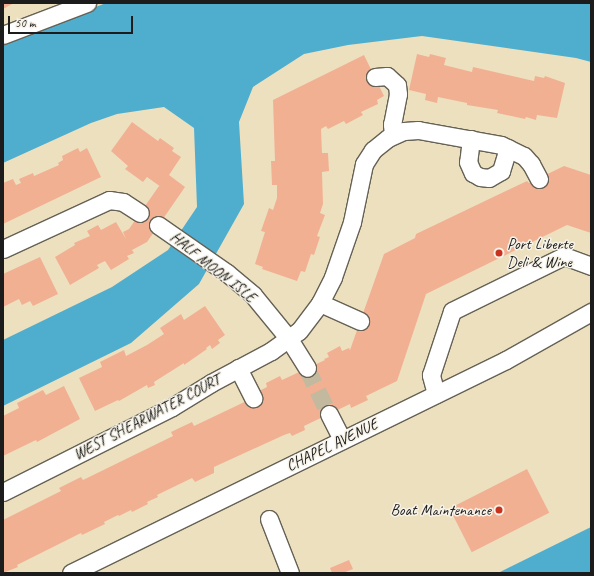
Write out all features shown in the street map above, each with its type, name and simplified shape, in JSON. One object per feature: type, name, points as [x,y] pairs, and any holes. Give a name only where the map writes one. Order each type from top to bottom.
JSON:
[{"type":"street","points":[[3,35],[87,3]]},
{"type":"street","points":[[375,77],[387,76],[397,85],[398,94],[392,124],[393,135],[404,131],[418,130],[470,139],[508,148],[528,160],[539,178]]},
{"type":"street","name":"WEST SHEARWATER COURT","points":[[3,492],[166,410],[289,339],[306,323],[320,303],[333,277],[348,236],[364,164],[373,150],[393,135]]},
{"type":"street","points":[[470,139],[468,162],[473,173],[480,177],[489,178],[501,171],[508,148]]},
{"type":"street","points":[[3,249],[109,200],[123,202],[140,213]]},
{"type":"street","name":"HALF MOON ISLE","points":[[164,229],[214,264],[253,295],[289,339],[307,368]]},
{"type":"street","points":[[436,394],[432,374],[452,311],[564,256],[591,266]]},
{"type":"street","points":[[320,303],[360,321]]},
{"type":"street","name":"CHAPEL AVENUE","points":[[71,573],[532,346],[591,312]]},
{"type":"street","points":[[238,368],[253,398]]},
{"type":"street","points":[[329,414],[342,440]]},
{"type":"street","points":[[269,519],[290,573]]},
{"type":"water","points":[[106,3],[591,3],[591,62],[576,58],[422,36],[348,45],[304,54],[253,87],[239,122],[244,204],[199,284],[131,343],[3,406],[3,340],[112,287],[168,250],[197,207],[194,128],[164,107],[117,114],[91,123],[3,163],[3,43]]},
{"type":"water","points":[[591,527],[591,573],[498,573]]},
{"type":"building","points":[[3,3],[14,3],[3,9]]},
{"type":"building","points":[[417,54],[429,57],[430,54],[446,58],[444,65],[472,72],[473,67],[534,81],[535,76],[544,78],[545,76],[565,83],[557,118],[537,115],[536,120],[526,117],[525,119],[497,113],[498,110],[467,105],[467,103],[438,97],[437,103],[425,100],[426,94],[409,90]]},
{"type":"building","points":[[364,55],[384,96],[377,100],[378,104],[361,112],[363,115],[346,124],[344,121],[328,129],[326,126],[321,129],[322,153],[328,153],[329,171],[322,172],[323,204],[320,213],[325,215],[317,236],[320,237],[314,255],[311,254],[305,272],[301,271],[297,281],[262,269],[263,267],[255,264],[265,232],[261,231],[269,208],[273,210],[277,198],[277,185],[272,185],[271,161],[275,161],[273,100]]},
{"type":"building","points":[[132,122],[158,141],[160,138],[174,148],[172,151],[181,157],[169,175],[185,187],[147,242],[132,250],[134,253],[127,256],[129,259],[111,270],[105,261],[97,265],[99,268],[70,285],[55,257],[75,245],[74,243],[90,236],[87,231],[98,225],[101,230],[116,222],[126,239],[123,232],[129,229],[159,186],[161,187],[147,177],[143,182],[125,169],[128,166],[111,151]]},
{"type":"building","points":[[78,148],[80,152],[87,148],[101,177],[3,224],[3,183],[13,179],[16,185],[21,183],[19,179],[33,173],[34,176],[59,165],[58,163],[63,160],[62,156]]},
{"type":"building","points":[[564,166],[591,175],[591,233],[567,225],[426,294],[397,381],[366,396],[368,400],[351,408],[350,404],[304,426],[305,430],[292,436],[290,433],[284,435],[214,467],[214,473],[195,482],[192,478],[157,495],[158,497],[147,502],[148,504],[132,512],[131,510],[119,516],[118,515],[104,522],[105,524],[82,535],[81,533],[17,565],[18,567],[3,573],[3,520],[61,491],[59,488],[81,477],[83,480],[173,436],[171,432],[192,422],[194,426],[261,394],[259,391],[267,387],[266,383],[280,376],[282,380],[325,360],[324,359],[329,357],[327,353],[340,346],[342,351],[349,348],[350,350],[384,254],[415,238],[416,234],[527,181],[529,183]]},
{"type":"building","points":[[40,257],[58,294],[33,306],[30,301],[22,305],[19,299],[3,307],[3,274]]},
{"type":"building","points":[[205,306],[225,335],[218,340],[220,343],[212,349],[210,345],[206,348],[207,349],[184,365],[184,363],[154,382],[155,385],[148,388],[147,385],[119,401],[118,400],[95,411],[79,378],[102,367],[100,362],[124,350],[126,356],[147,345],[164,334],[160,328],[181,314],[184,320]]},
{"type":"building","points":[[64,386],[80,419],[37,442],[36,440],[3,456],[3,416],[19,408],[17,403],[43,390],[46,395]]},
{"type":"building","name":"Boat Maintenance","points":[[527,469],[549,513],[472,552],[449,508]]},
{"type":"building","points":[[349,560],[353,569],[343,573],[332,573],[330,568]]},
{"type":"tunnel","points":[[307,368],[329,414]]},
{"type":"place","name":"Port Liberte Deli & Wine","points":[[499,253]]},
{"type":"place","name":"Boat Maintenance","points":[[499,510]]}]
